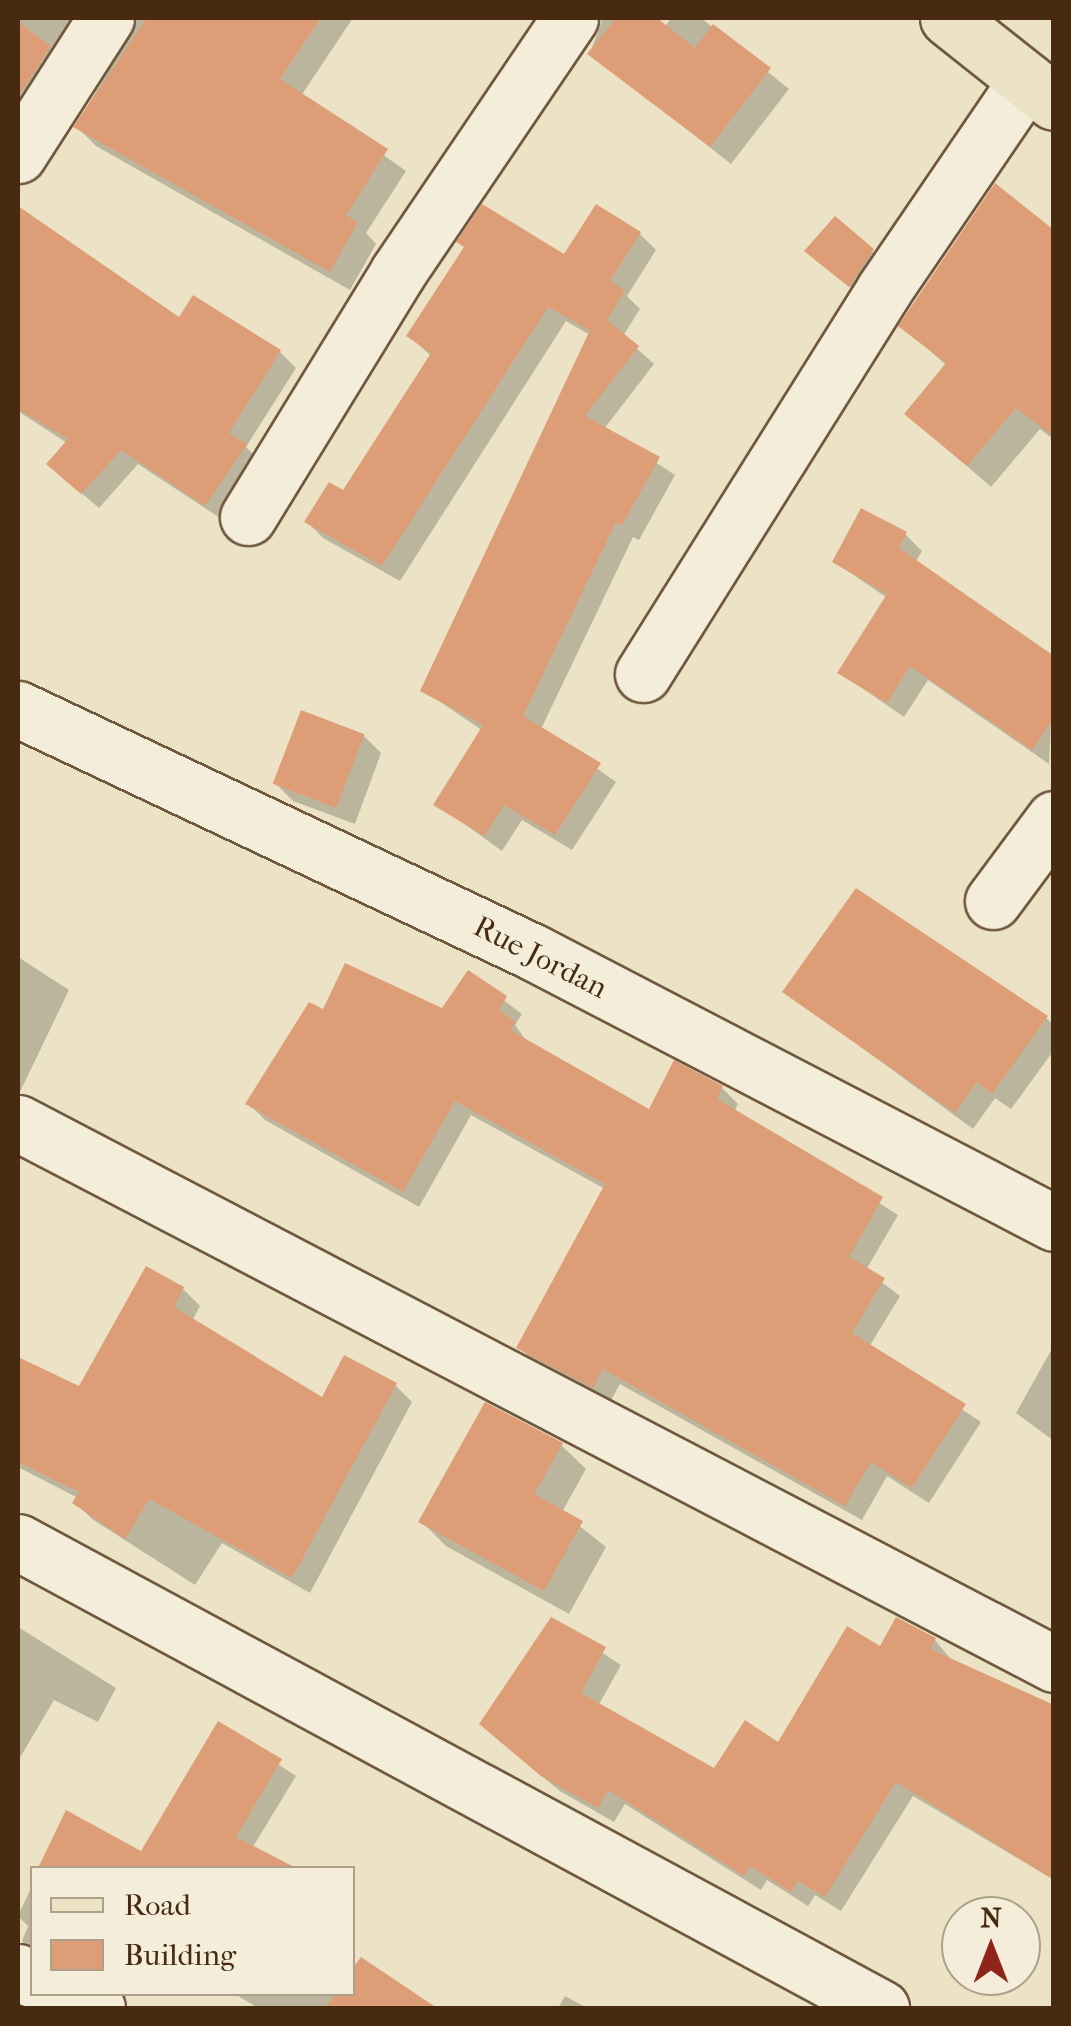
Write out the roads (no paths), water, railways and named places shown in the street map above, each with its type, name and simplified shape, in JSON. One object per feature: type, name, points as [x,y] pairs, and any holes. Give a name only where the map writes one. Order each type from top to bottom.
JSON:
[{"type":"main road","points":[[948,18],[1040,91]]},
{"type":"street","points":[[18,155],[106,18]]},
{"type":"street","points":[[248,517],[398,272],[570,18]]},
{"type":"street","points":[[643,674],[884,291],[1040,91]]},
{"type":"street","name":"Rue Jordan","points":[[18,709],[534,952],[1054,1223]]},
{"type":"street","points":[[993,901],[1054,818]]},
{"type":"street","points":[[18,1122],[1054,1664]]},
{"type":"street","points":[[18,1542],[191,1642],[558,1830],[880,2008]]},
{"type":"street","points":[[69,1996],[96,2008]]}]
